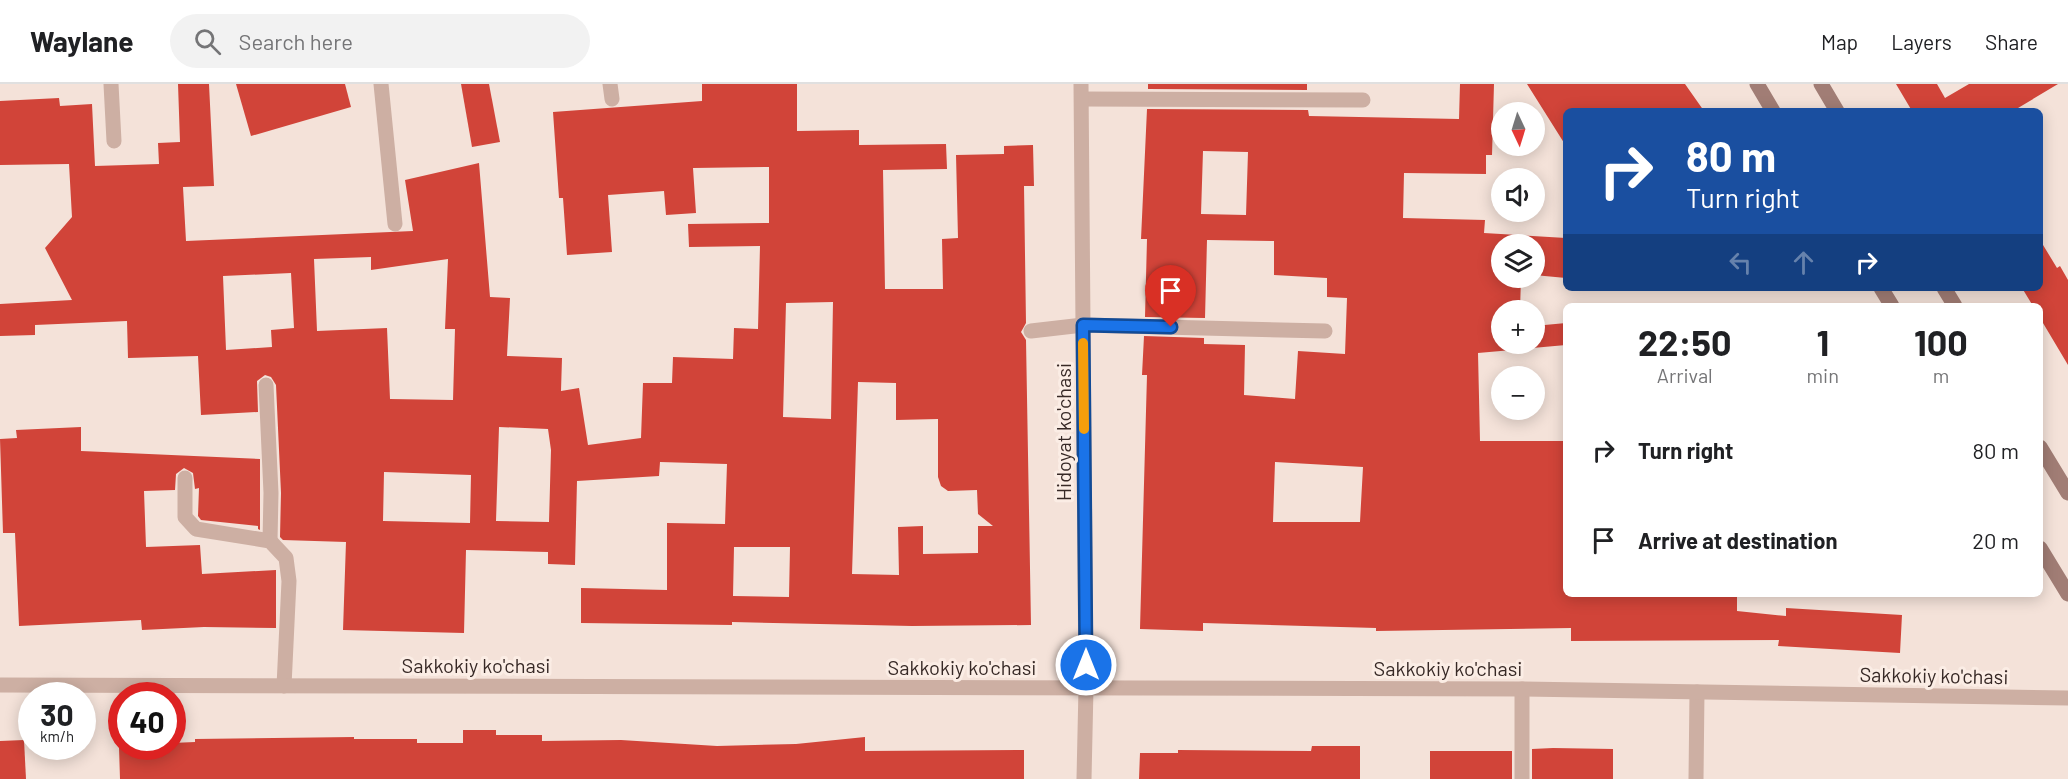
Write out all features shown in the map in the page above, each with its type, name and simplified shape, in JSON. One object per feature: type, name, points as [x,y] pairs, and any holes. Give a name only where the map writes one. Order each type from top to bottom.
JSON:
[{"type":"main road","points":[[1757,84],[1771,108]]},
{"type":"main road","points":[[1821,84],[1835,108]]},
{"type":"main road","points":[[2043,452],[2068,493]]},
{"type":"main road","points":[[2043,553],[2068,594]]},
{"type":"street","points":[[111,84],[114,141]]},
{"type":"street","points":[[381,84],[395,224]]},
{"type":"street","points":[[1082,92],[1363,100]]},
{"type":"street","name":"Hidoyat ko'chasi","points":[[1082,92],[1086,688],[1084,779]]},
{"type":"street","points":[[1030,331],[1083,325],[1325,331]]},
{"type":"street","points":[[266,385],[271,493],[270,541]]},
{"type":"street","points":[[185,477],[185,517],[195,529],[270,541],[286,558],[289,581],[284,686]]},
{"type":"street","name":"Sakkokiy ko'chasi","points":[[0,685],[1522,689],[2068,698]]},
{"type":"street","points":[[1522,689],[1522,779]]},
{"type":"street","points":[[1696,692],[1696,779]]},
{"type":"building","points":[[178,84],[209,84],[214,186],[183,187],[186,241],[413,231],[405,180],[479,163],[490,297],[510,298],[507,356],[562,358],[561,391],[579,388],[588,445],[641,438],[643,383],[672,383],[673,357],[733,359],[734,328],[758,329],[760,246],[689,247],[688,224],[769,223],[769,167],[693,168],[696,213],[666,215],[664,191],[608,195],[612,252],[567,255],[563,198],[559,198],[553,112],[702,101],[702,84],[797,84],[797,131],[859,130],[859,145],[946,144],[947,169],[883,170],[885,289],[943,289],[942,239],[958,238],[956,155],[1004,154],[1004,146],[1033,145],[1034,186],[1024,186],[1026,323],[1021,332],[1026,340],[1031,625],[581,623],[581,588],[667,590],[667,523],[725,524],[727,464],[660,462],[659,476],[577,481],[575,565],[548,564],[548,552],[466,550],[464,633],[343,630],[346,542],[283,540],[280,537],[281,493],[276,385],[271,377],[265,375],[257,381],[258,412],[201,415],[198,356],[128,358],[127,321],[35,325],[35,335],[0,336],[0,304],[72,300],[45,248],[72,217],[69,164],[0,165],[0,101],[59,98],[60,106],[92,104],[95,166],[159,164],[158,143],[180,142]],"holes":[[[371,257],[371,270],[448,259],[445,329],[455,329],[453,400],[390,399],[387,328],[317,331],[314,259]],[[291,273],[294,328],[271,330],[272,347],[226,350],[223,276]],[[833,302],[831,419],[783,417],[786,303]],[[858,382],[896,383],[896,420],[938,419],[938,477],[941,486],[948,491],[977,490],[978,514],[993,526],[978,526],[978,553],[923,554],[923,526],[898,527],[899,575],[852,574]],[[499,427],[548,429],[551,450],[549,522],[496,521]],[[384,472],[471,475],[470,523],[383,521]],[[734,547],[790,547],[789,597],[733,596]]]},
{"type":"building","points":[[236,84],[345,84],[351,107],[251,136]]},
{"type":"building","points":[[461,84],[489,84],[500,142],[472,147]]},
{"type":"building","points":[[1148,84],[1307,84],[1307,90],[1148,89]]},
{"type":"building","points":[[1460,84],[1494,84],[1493,102],[1491,102],[1491,155],[1486,155],[1486,174],[1404,173],[1403,218],[1485,220],[1484,233],[1500,234],[1491,234],[1491,288],[1521,288],[1520,300],[1491,300],[1491,352],[1478,353],[1480,441],[1563,441],[1563,597],[1737,597],[1737,611],[1786,616],[1786,608],[1902,615],[1900,653],[1778,646],[1779,640],[1571,641],[1571,628],[1376,631],[1376,628],[1203,623],[1203,631],[1140,629],[1147,375],[1142,375],[1144,336],[1204,338],[1204,344],[1245,345],[1244,395],[1295,399],[1298,351],[1345,354],[1347,298],[1327,297],[1327,278],[1274,275],[1274,241],[1207,240],[1205,318],[1145,317],[1147,239],[1141,239],[1147,109],[1308,110],[1309,116],[1459,119]],"holes":[[[1203,151],[1248,152],[1246,215],[1201,214]],[[1275,462],[1363,467],[1360,522],[1273,522]]]},
{"type":"building","points":[[1527,84],[1685,84],[1702,108],[1563,108],[1563,141],[1545,113],[1545,102],[1538,102]]},
{"type":"building","points":[[1896,84],[1937,84],[1945,98],[1969,84],[2058,84],[2018,108],[1910,108]]},
{"type":"building","points":[[1545,237],[1563,238],[1563,278],[1545,276]]},
{"type":"building","points":[[2043,245],[2057,268],[2060,266],[2068,280],[2068,365],[2043,323],[2043,303],[2031,303],[2024,291],[2043,291]]},
{"type":"building","points":[[1563,323],[1563,345],[1545,347],[1545,325]]},
{"type":"building","points":[[81,427],[81,451],[260,459],[260,530],[258,526],[201,520],[198,516],[199,488],[195,489],[193,473],[184,468],[176,474],[175,490],[144,491],[146,547],[200,545],[202,574],[276,570],[276,628],[204,627],[142,630],[141,620],[19,626],[15,533],[3,533],[0,439],[17,438],[16,430]]},
{"type":"building","points":[[463,730],[496,730],[496,735],[542,735],[542,741],[621,740],[717,746],[796,744],[865,737],[865,751],[1024,750],[1024,779],[120,779],[119,760],[186,760],[186,742],[195,742],[195,739],[354,737],[354,739],[417,739],[417,743],[463,743]]},
{"type":"building","points":[[18,740],[18,760],[25,760],[26,779],[0,779],[0,741]]},
{"type":"building","points":[[1312,746],[1360,746],[1360,779],[1139,779],[1140,753],[1178,753],[1178,750],[1311,751]]},
{"type":"building","points":[[1532,749],[1613,749],[1613,779],[1532,779]]},
{"type":"building","points":[[1430,751],[1512,751],[1512,779],[1430,779]]},
{"type":"slow traffic","points":[[1083,343],[1084,429]]},
{"type":"route","points":[[1086,665],[1083,325],[1171,327]]}]
